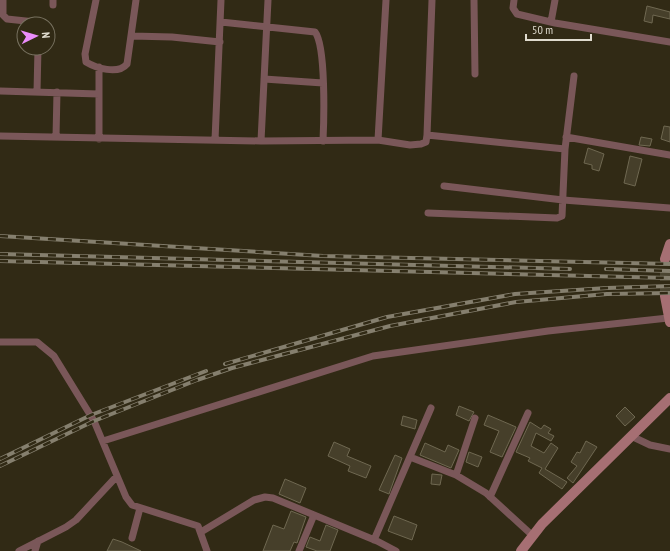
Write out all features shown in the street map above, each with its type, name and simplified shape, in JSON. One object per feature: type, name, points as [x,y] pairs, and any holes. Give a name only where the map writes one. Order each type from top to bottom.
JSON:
[{"type":"street","points":[[3,0],[3,15],[7,18],[16,19]]},
{"type":"street","points":[[96,0],[85,54],[86,62],[99,67],[119,70],[124,68],[127,64],[136,0]]},
{"type":"street","points":[[215,140],[221,0]]},
{"type":"street","points":[[261,141],[268,0]]},
{"type":"street","points":[[378,140],[386,0]]},
{"type":"street","points":[[0,136],[261,141],[378,140],[410,145],[421,144],[426,142],[427,135],[432,0]]},
{"type":"street","points":[[474,0],[475,74]]},
{"type":"street","points":[[514,0],[513,8],[517,14],[552,22],[670,42]]},
{"type":"street","points":[[552,22],[555,0]]},
{"type":"street","points":[[221,22],[315,32],[319,41],[323,84],[323,141]]},
{"type":"street","points":[[132,36],[172,37],[220,42]]},
{"type":"street","points":[[37,92],[38,56]]},
{"type":"street","points":[[99,67],[99,139]]},
{"type":"street","points":[[428,213],[557,218],[562,216],[566,137],[574,76]]},
{"type":"street","points":[[264,79],[323,84]]},
{"type":"street","points":[[0,91],[99,94]]},
{"type":"street","points":[[56,92],[56,137]]},
{"type":"street","points":[[427,135],[565,149]]},
{"type":"street","points":[[566,137],[670,154]]},
{"type":"street","points":[[444,186],[563,200],[670,208]]},
{"type":"street","points":[[665,259],[670,244]]},
{"type":"street","points":[[103,441],[373,356],[548,331],[669,320],[665,296]]},
{"type":"street","points":[[0,342],[37,342],[54,356],[94,421],[126,497],[132,505],[198,526],[207,551]]},
{"type":"street","points":[[522,551],[542,524],[670,398]]},
{"type":"street","points":[[374,540],[431,408]]},
{"type":"street","points":[[490,497],[528,413]]},
{"type":"street","points":[[456,475],[475,418]]},
{"type":"street","points":[[631,436],[650,445],[670,449]]},
{"type":"street","points":[[410,457],[456,475],[490,497],[533,536]]},
{"type":"street","points":[[19,551],[66,527],[76,520],[117,476]]},
{"type":"street","points":[[201,532],[254,500],[265,497],[273,498],[374,540],[396,551]]},
{"type":"street","points":[[132,538],[140,508]]},
{"type":"street","points":[[299,551],[314,515]]},
{"type":"street","points":[[35,551],[38,541]]},
{"type":"building","points":[[647,6],[670,12],[670,19],[653,15],[652,23],[644,21]]},
{"type":"building","points":[[664,126],[670,127],[670,142],[661,139]]},
{"type":"building","points":[[641,137],[652,139],[650,146],[639,145]]},
{"type":"building","points":[[588,148],[604,154],[599,171],[592,169],[592,165],[584,163]]},
{"type":"building","points":[[630,156],[642,159],[635,186],[624,183]]},
{"type":"building","points":[[459,406],[474,412],[469,421],[456,415]]},
{"type":"building","points":[[625,407],[635,417],[625,426],[616,416]]},
{"type":"building","points":[[488,415],[516,427],[502,457],[490,452],[499,431],[484,425]]},
{"type":"building","points":[[403,416],[417,420],[415,429],[401,425]]},
{"type":"building","points":[[530,422],[541,429],[544,425],[551,429],[548,433],[554,436],[551,441],[536,433],[531,446],[544,453],[551,443],[558,448],[545,469],[567,482],[562,489],[539,473],[542,468],[528,461],[530,458],[516,452]]},
{"type":"building","points":[[586,441],[597,447],[573,483],[567,478],[577,466],[571,462],[577,452],[580,453]]},
{"type":"building","points":[[334,442],[350,449],[347,456],[371,466],[366,478],[348,471],[350,466],[328,456]]},
{"type":"building","points":[[425,443],[445,452],[448,445],[459,450],[451,468],[420,455]]},
{"type":"building","points":[[469,452],[482,457],[478,467],[466,462]]},
{"type":"building","points":[[395,455],[402,458],[389,494],[379,490]]},
{"type":"building","points":[[432,474],[442,475],[440,485],[431,484]]},
{"type":"building","points":[[285,479],[306,488],[300,503],[279,494]]},
{"type":"building","points":[[291,511],[306,517],[297,543],[294,542],[290,551],[263,551],[273,525],[284,529]]},
{"type":"building","points":[[394,516],[417,525],[412,540],[388,531]]},
{"type":"building","points":[[326,525],[338,530],[330,551],[317,551],[306,547],[310,537],[320,541]]},
{"type":"building","points":[[113,539],[122,542],[141,551],[107,551]]},
{"type":"tunnel","points":[[665,259],[665,296]]},
{"type":"railway","points":[[0,236],[323,256],[670,264]]},
{"type":"railway","points":[[0,254],[570,269]]},
{"type":"railway","points":[[0,261],[670,278]]},
{"type":"railway","points":[[606,269],[670,271]]},
{"type":"railway","points":[[225,364],[387,317],[515,294],[607,288],[670,286]]},
{"type":"railway","points":[[0,466],[94,421],[197,380],[232,368],[390,326],[516,302],[607,294],[670,293]]},
{"type":"railway","points":[[0,459],[91,415],[206,371]]}]
